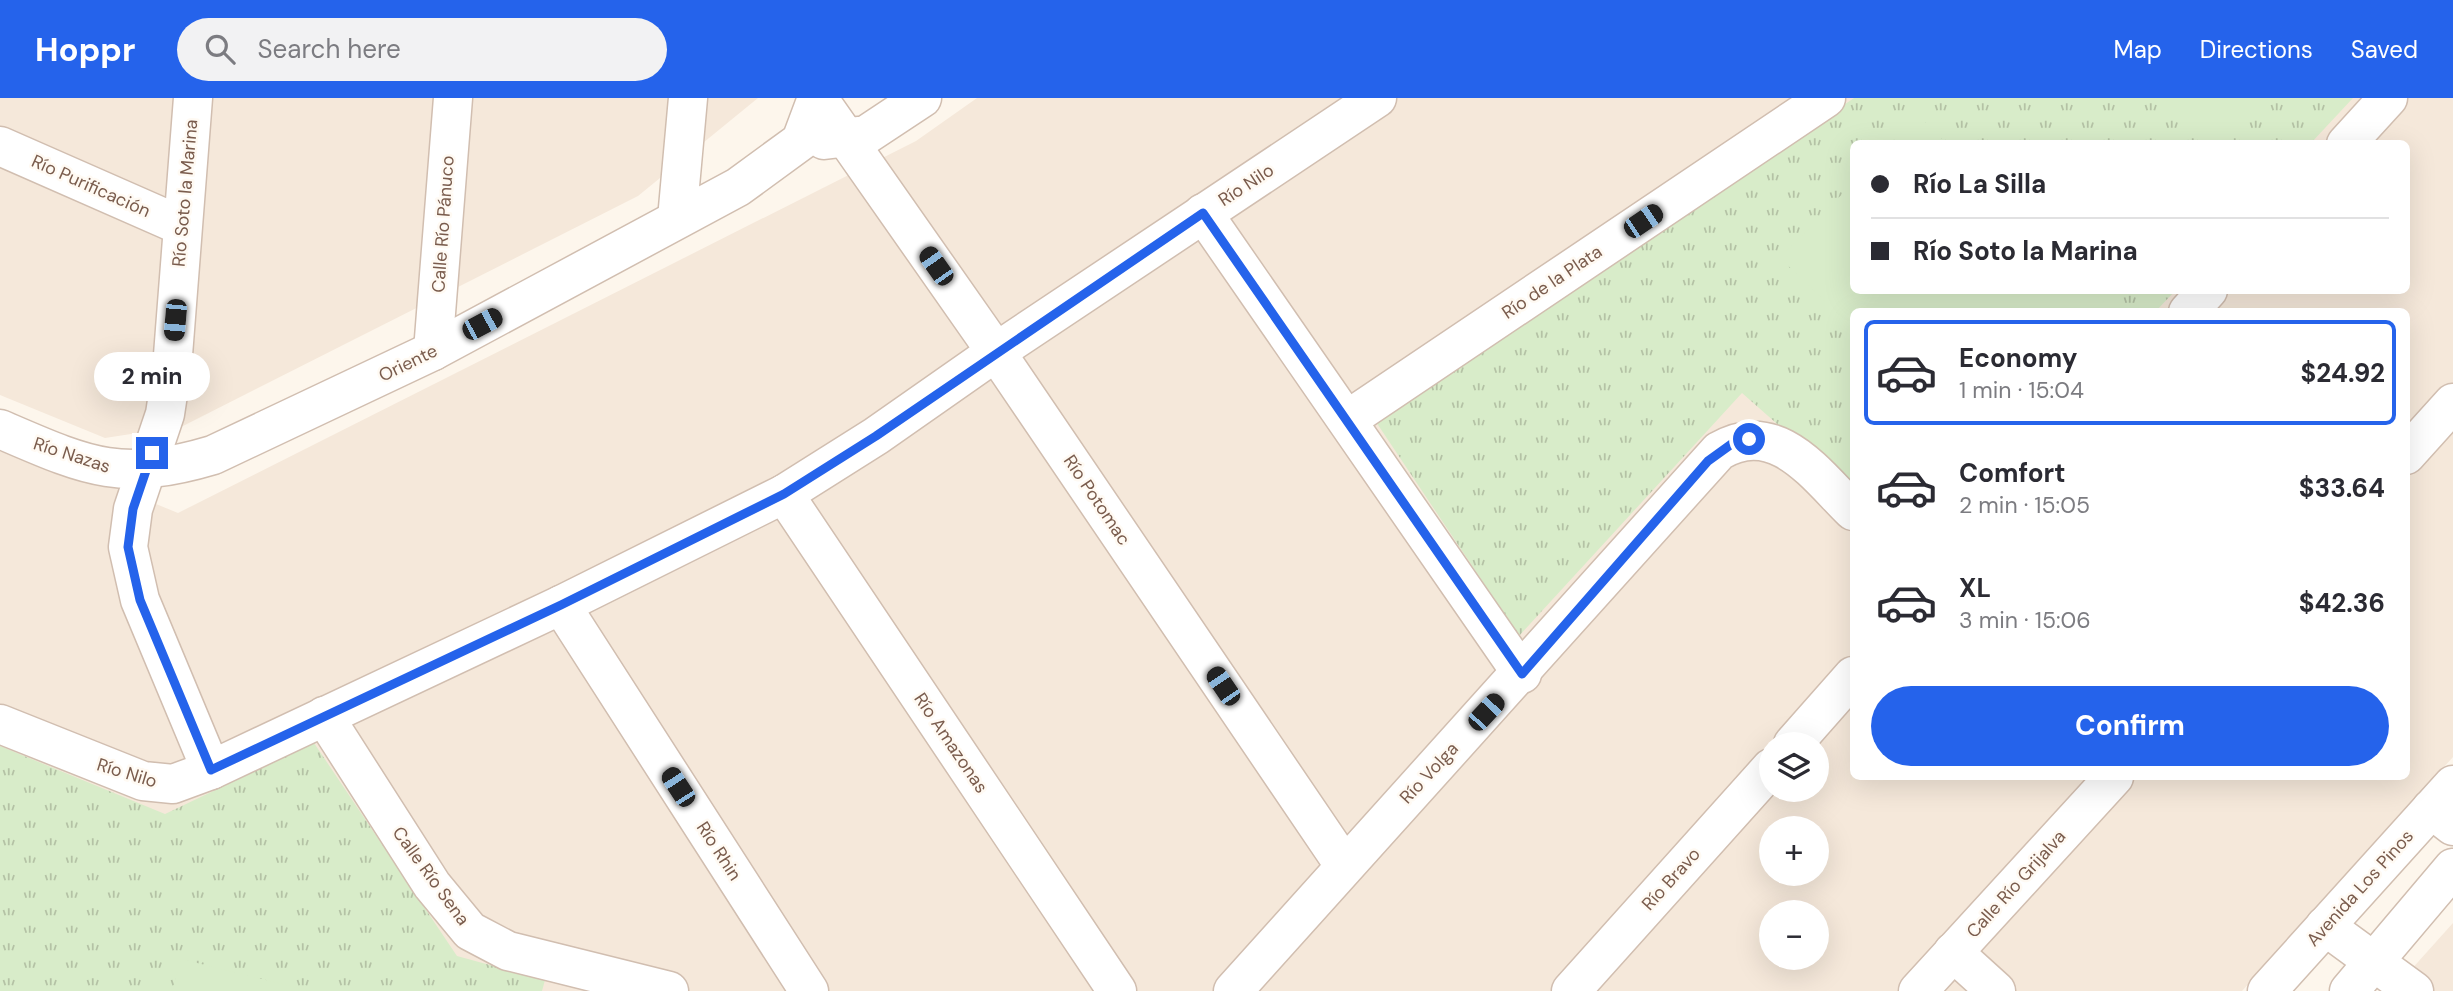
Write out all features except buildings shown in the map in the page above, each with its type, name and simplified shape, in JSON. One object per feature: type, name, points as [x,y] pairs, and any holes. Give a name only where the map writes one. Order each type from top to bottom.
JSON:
[{"type":"street","name":"Río Soto la Marina","points":[[193,98],[167,402],[133,509],[128,547],[140,600],[211,770]]},
{"type":"street","name":"Calle Río Pánuco","points":[[433,351],[453,98]]},
{"type":"street","points":[[677,219],[688,98]]},
{"type":"street","points":[[818,98],[801,141],[866,135],[922,98]]},
{"type":"street","name":"Río Potomac","points":[[818,98],[996,352],[1344,865]]},
{"type":"street","name":"Río Nilo","points":[[0,724],[143,781],[173,784],[211,770],[561,605],[784,494],[876,436],[996,352],[1377,98]]},
{"type":"street","name":"Río de la Plata","points":[[1348,420],[1826,98]]},
{"type":"street","points":[[2350,140],[2388,98]]},
{"type":"street","name":"Oriente","points":[[146,470],[213,455],[433,351],[738,187],[801,141]]},
{"type":"street","name":"Río Purificación","points":[[0,146],[182,226]]},
{"type":"street","points":[[1203,213],[1522,674]]},
{"type":"street","points":[[2192,308],[2204,294]]},
{"type":"street","points":[[2410,451],[2453,403]]},
{"type":"street","name":"Río Nazas","points":[[0,429],[93,466],[118,470],[146,470]]},
{"type":"street","name":"Río Volga","points":[[1233,991],[1344,865],[1522,674],[1708,461],[1733,443],[1768,440],[1796,456],[1850,508]]},
{"type":"street","name":"Río Amazonas","points":[[784,494],[1117,991]]},
{"type":"street","name":"Río Rhin","points":[[561,605],[809,991]]},
{"type":"street","points":[[1804,732],[1850,679]]},
{"type":"street","name":"Calle Río Sena","points":[[324,716],[457,919],[487,942],[575,979],[669,991]]},
{"type":"street","name":"Calle Río Grijalva","points":[[1919,991],[2111,780]]},
{"type":"street","name":"Río Bravo","points":[[1571,991],[1759,781]]},
{"type":"street","name":"Avenida Los Pinos","points":[[2267,991],[2325,926],[2446,807]]},
{"type":"street","points":[[2349,991],[2453,868]]},
{"type":"street","points":[[2325,926],[2414,991]]},
{"type":"street","points":[[1954,952],[1996,991]]},
{"type":"shaded area","points":[[0,98],[758,98],[638,196],[183,426],[105,438],[0,395]]},
{"type":"shaded area","points":[[977,98],[2453,98],[2453,757],[2242,991],[0,991],[0,440],[178,513],[916,141]]},
{"type":"shaded area","points":[[2453,923],[2453,991],[2392,991]]},
{"type":"green space","points":[[1854,98],[2353,98],[2314,140],[1850,140],[1850,294],[2172,294],[2159,308],[1850,308],[1850,488],[1742,393],[1519,636],[1376,422]]},
{"type":"green space","points":[[2161,98],[2273,98],[2231,140],[2208,140]]},
{"type":"green space","points":[[1919,116],[1943,140],[1895,140]]},
{"type":"green space","points":[[1850,186],[1850,294],[2099,294],[2105,300],[2098,308],[1850,308],[1850,325],[1780,258]]},
{"type":"green space","points":[[314,743],[457,956],[545,980],[542,991],[0,991],[0,746],[165,814]]},
{"type":"green space","points":[[181,959],[310,991],[172,991]]},
{"type":"route","points":[[152,453],[133,509],[128,547],[140,600],[211,770],[561,605],[784,494],[876,436],[1203,213],[1522,674],[1708,461],[1733,443],[1749,439]]}]
